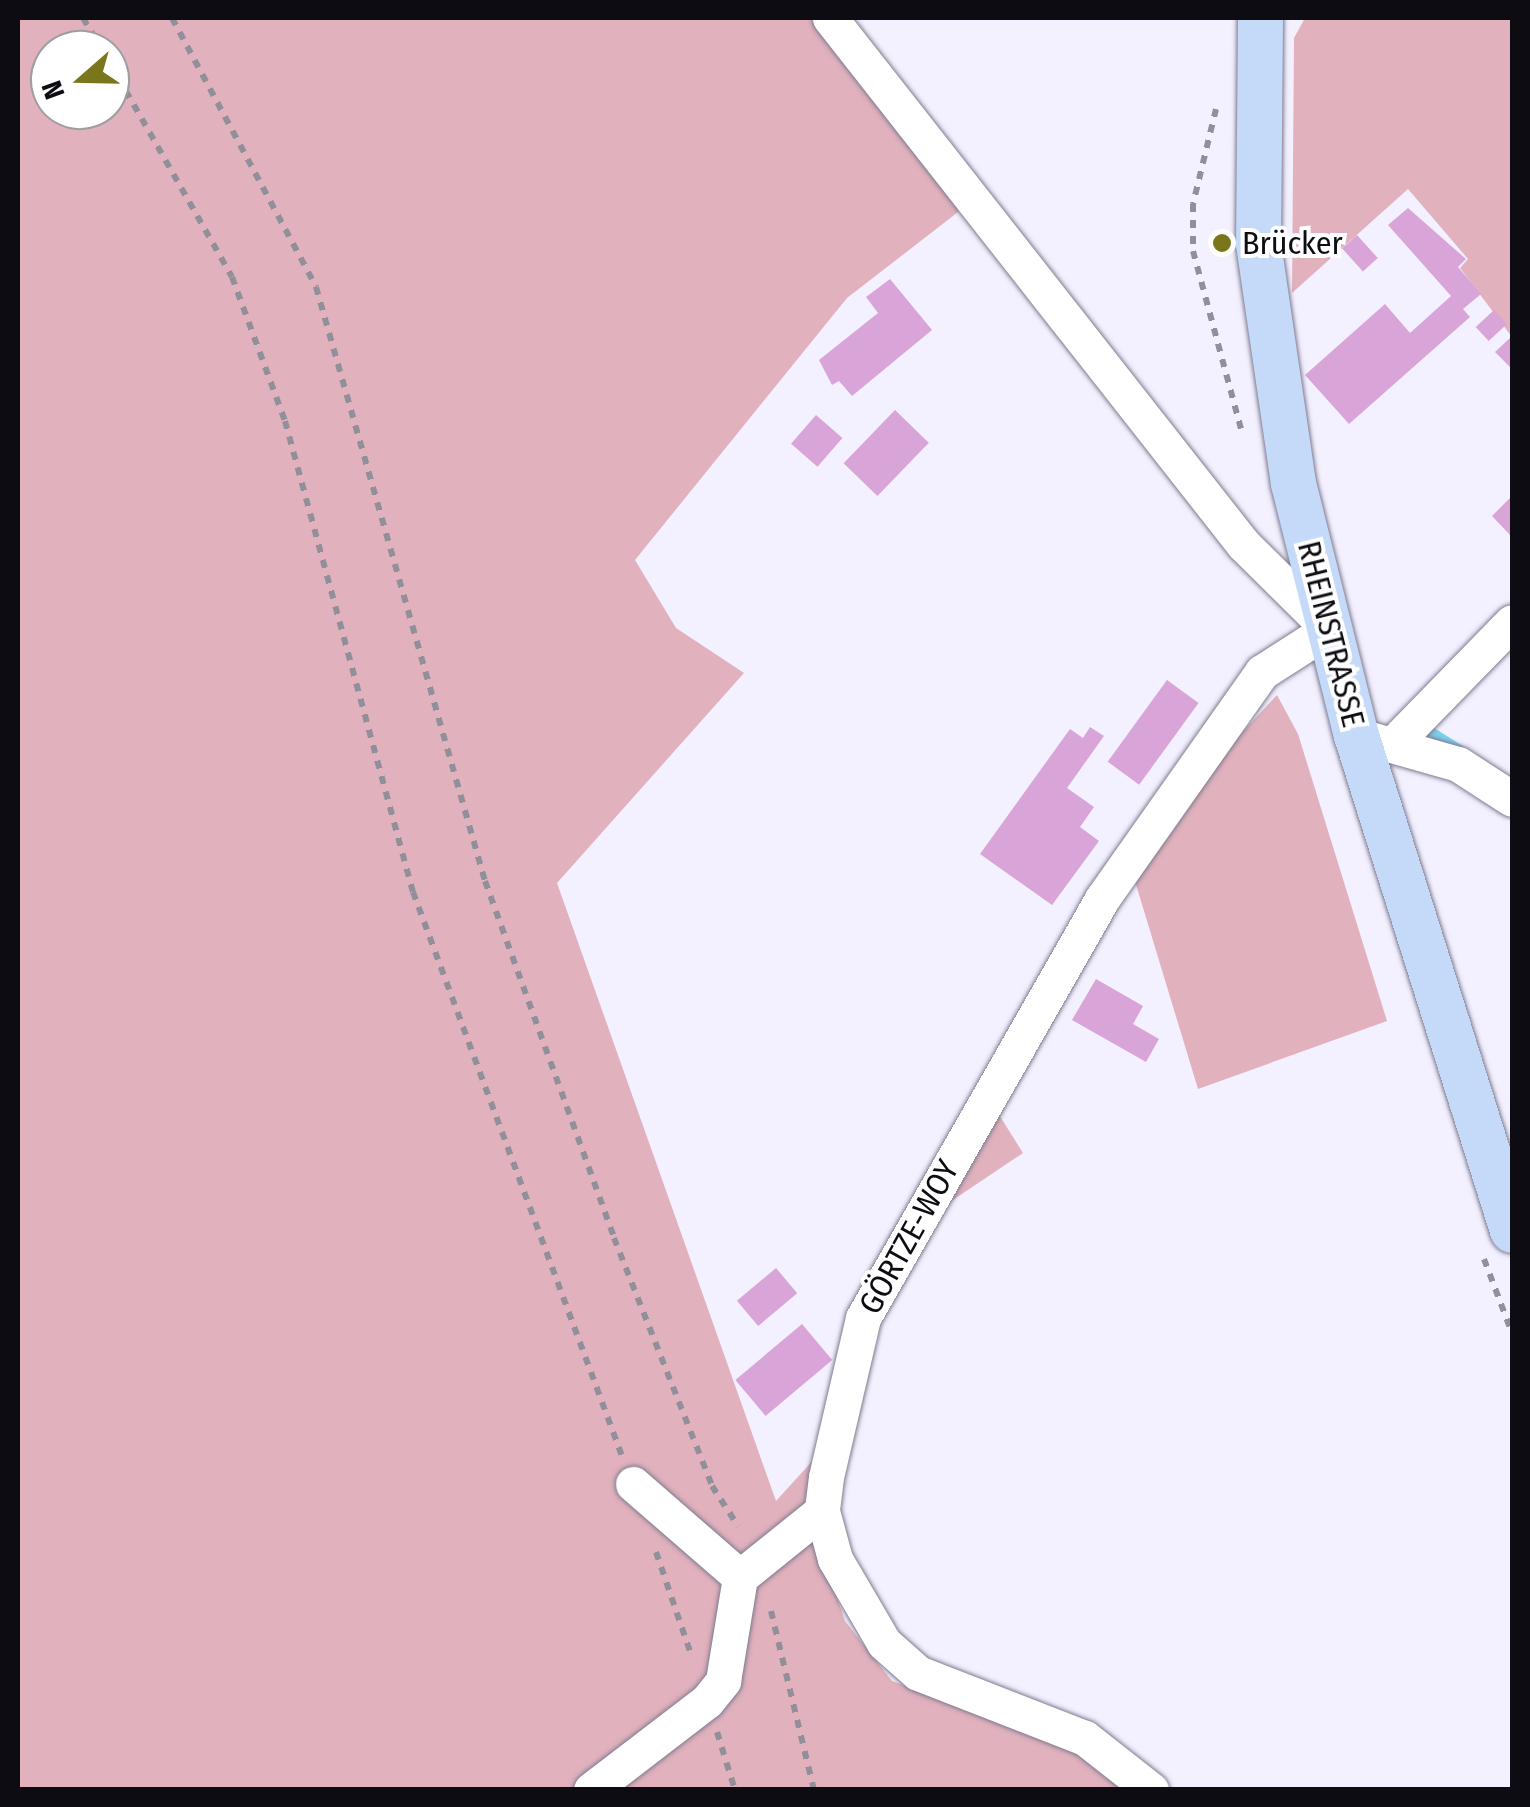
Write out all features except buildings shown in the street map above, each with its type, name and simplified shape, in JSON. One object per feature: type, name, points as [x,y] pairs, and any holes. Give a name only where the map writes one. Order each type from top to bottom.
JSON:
[{"type":"main road","name":"RHEINSTRASSE","points":[[1260,18],[1258,243],[1268,354],[1329,629],[1375,740],[1512,1230]]},
{"type":"street","points":[[830,18],[1243,544],[1329,629]]},
{"type":"street","points":[[1375,740],[1512,622]]},
{"type":"street","name":"GÖRTZE-WOY","points":[[822,1510],[863,1318],[972,1123],[1102,899],[1262,672],[1329,629]]},
{"type":"street","points":[[1375,740],[1458,764],[1512,799]]},
{"type":"street","points":[[634,1484],[749,1567]]},
{"type":"street","points":[[591,1790],[707,1701],[723,1681],[749,1567],[822,1510],[857,1609],[918,1673],[1085,1738],[1151,1790]]},
{"type":"path","points":[[172,18],[316,287],[485,881],[712,1486],[749,1567],[814,1790]]},
{"type":"path","points":[[130,98],[232,277],[285,421],[413,892],[634,1484],[735,1790]]},
{"type":"shaded area","points":[[18,18],[810,18],[962,209],[847,298],[635,560],[676,628],[744,673],[557,883],[776,1501],[816,1457],[805,1502],[845,1621],[892,1681],[1077,1749],[1129,1789],[18,1789]]},
{"type":"shaded area","points":[[1305,18],[1511,18],[1512,337],[1460,268],[1468,259],[1408,189],[1292,293],[1294,38]]},
{"type":"shaded area","points":[[1277,695],[1298,734],[1387,1021],[1198,1089],[1134,878],[1223,753]]},
{"type":"shaded area","points":[[996,1110],[1023,1153],[941,1208]]},
{"type":"waterway","points":[[1423,727],[1460,750]]},
{"type":"place","name":"Brücker","points":[[1222,243]]}]
